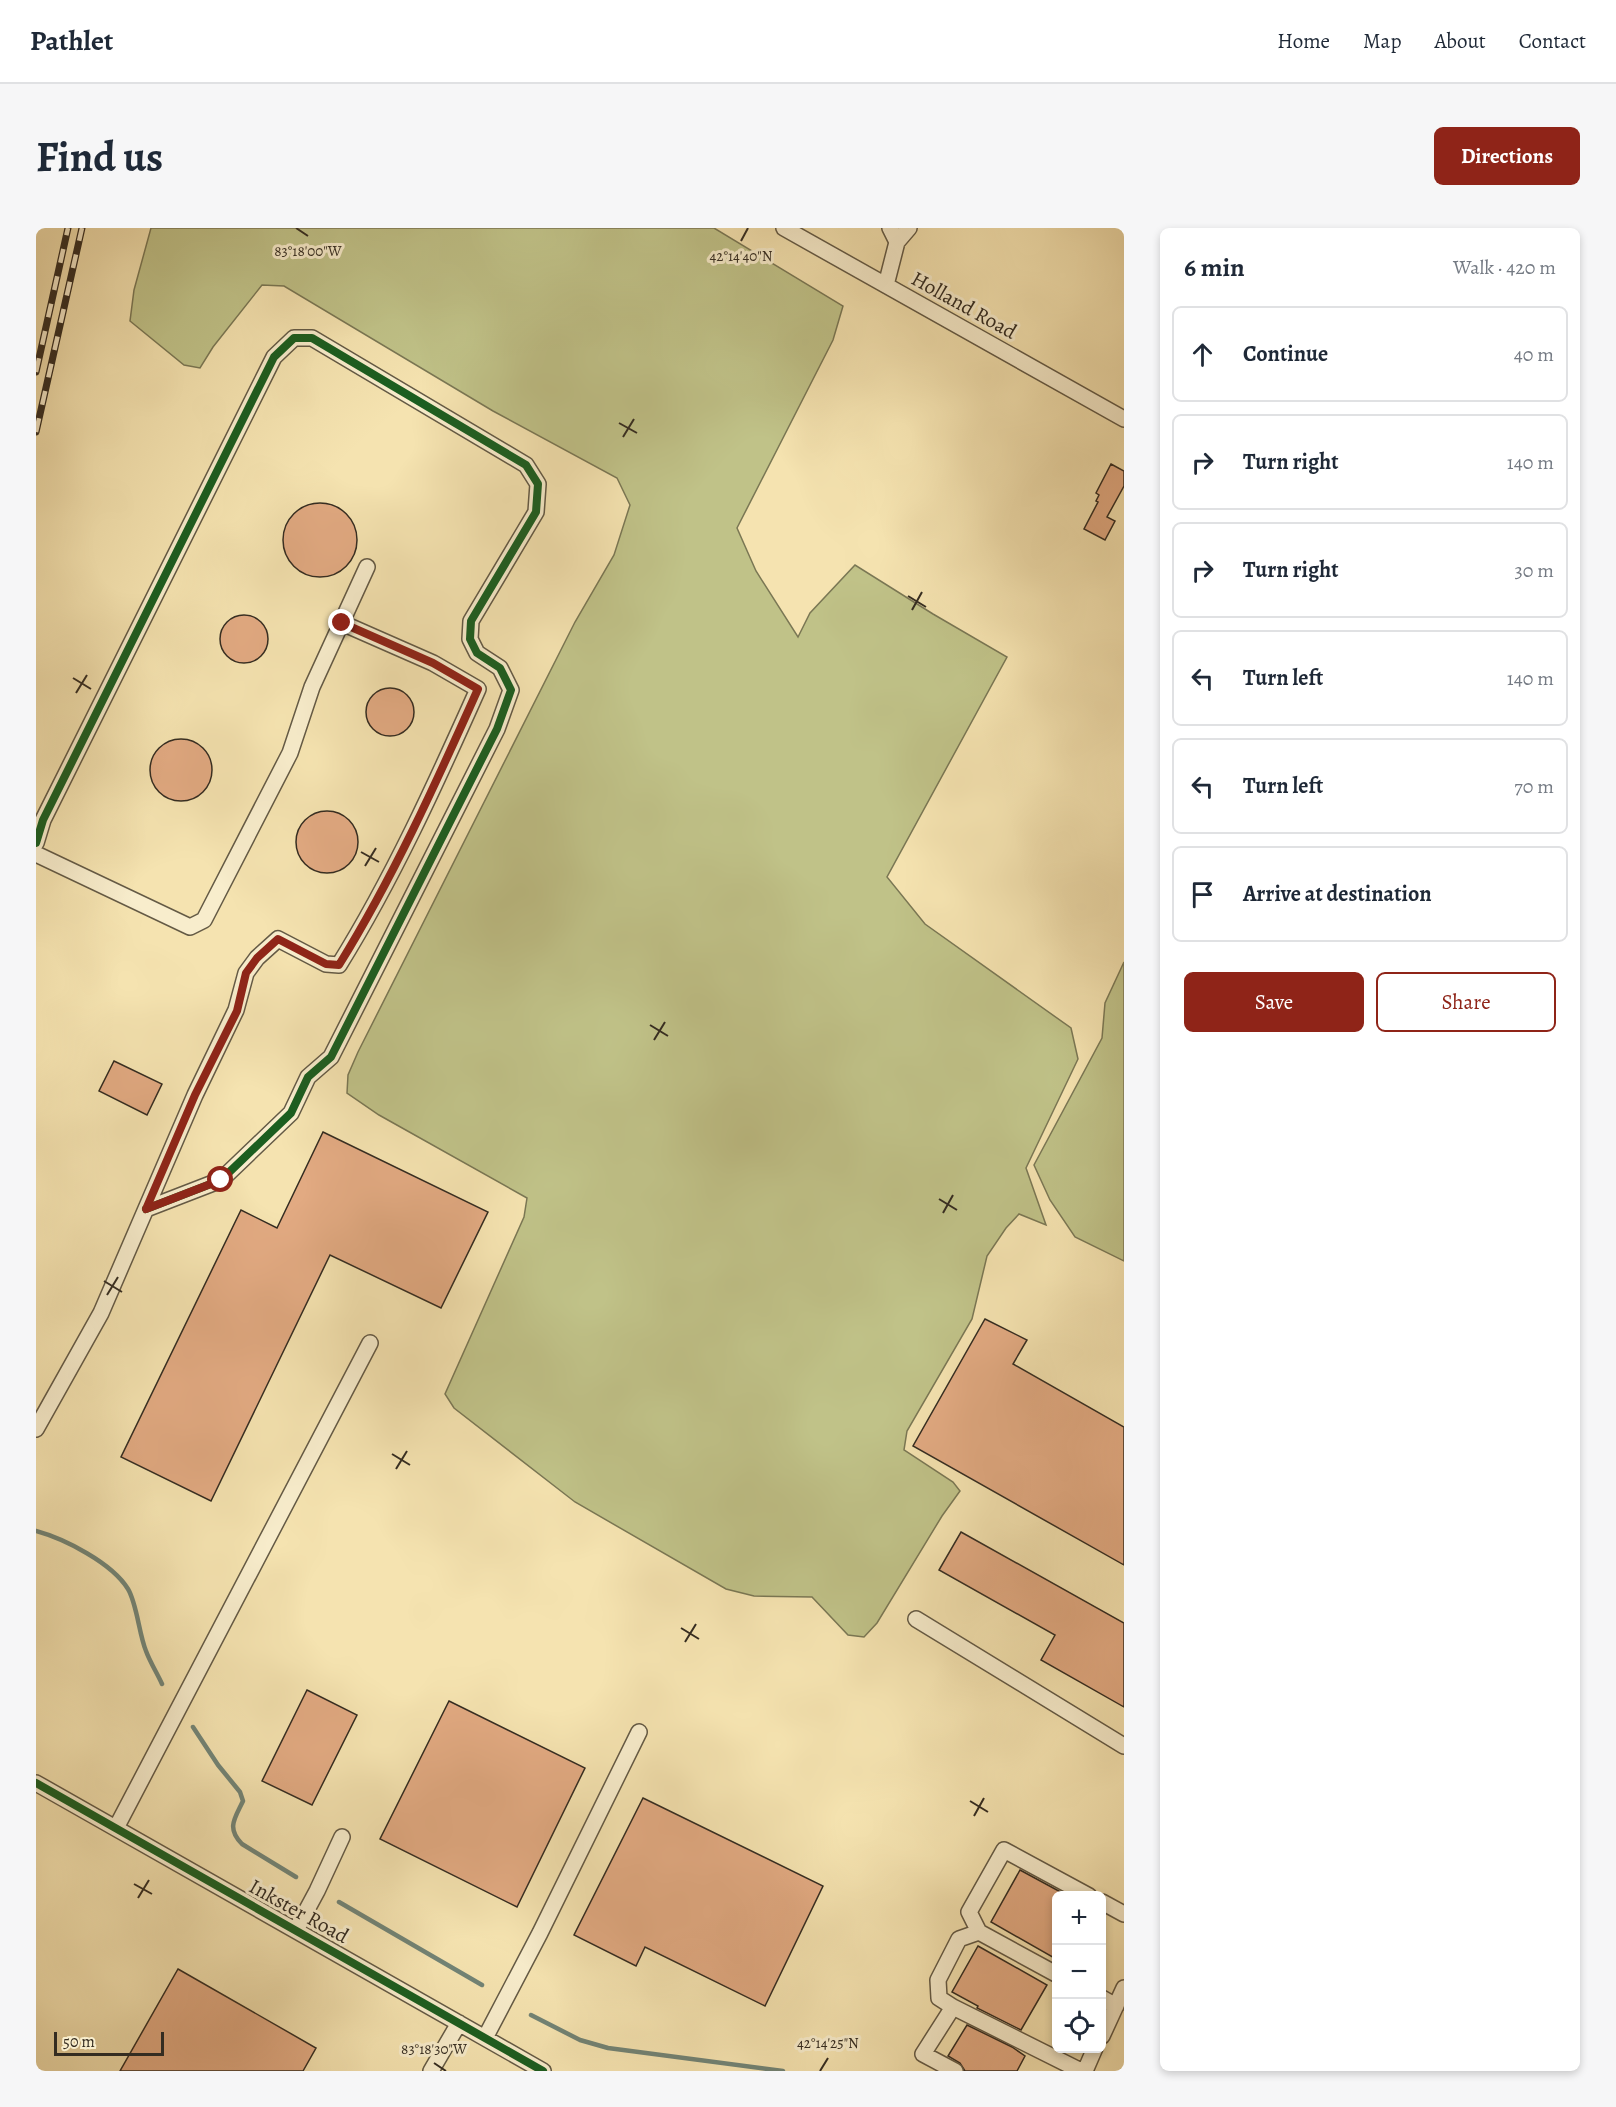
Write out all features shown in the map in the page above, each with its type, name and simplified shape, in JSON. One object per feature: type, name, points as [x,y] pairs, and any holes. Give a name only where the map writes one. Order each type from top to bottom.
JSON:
[{"type":"street","name":"Holland Road","points":[[784,228],[1124,419]]},
{"type":"street","points":[[890,228],[897,242]]},
{"type":"street","points":[[886,285],[897,242],[909,228]]},
{"type":"street","points":[[36,843],[42,820],[268,368],[274,357],[294,338],[312,338],[526,465],[538,484],[536,512],[471,621],[470,639],[477,653],[500,668],[511,690],[497,729],[331,1058],[308,1077],[291,1113],[221,1180],[146,1209]]},
{"type":"street","points":[[36,854],[190,927],[204,920],[290,753],[312,687],[367,567]]},
{"type":"street","points":[[36,1429],[101,1313],[195,1095],[237,1011],[246,973],[257,958],[278,939],[326,964],[339,965],[358,935],[428,801],[478,689],[433,663],[342,623]]},
{"type":"street","points":[[116,1828],[370,1343]]},
{"type":"street","points":[[916,1619],[1124,1746]]},
{"type":"street","points":[[485,2038],[540,1933],[639,1732]]},
{"type":"street","name":"Inkster Road","points":[[36,1783],[543,2071]]},
{"type":"street","points":[[296,1930],[342,1837]]},
{"type":"street","points":[[1052,1972],[979,1932],[969,1912],[1004,1850],[1080,1891]]},
{"type":"street","points":[[1106,1905],[1124,1914]]},
{"type":"street","points":[[979,1932],[959,1939],[938,1980],[939,1998],[952,2007],[1088,2070],[1094,2053]]},
{"type":"street","points":[[1106,2026],[1124,1988]]},
{"type":"street","points":[[1103,1999],[1116,2006]]},
{"type":"street","points":[[952,2007],[923,2054],[955,2071]]},
{"type":"street","points":[[431,2071],[459,2023]]},
{"type":"green space","points":[[151,228],[714,228],[843,306],[833,340],[737,528],[756,571],[798,637],[810,613],[855,565],[1007,657],[887,877],[925,924],[1071,1028],[1078,1059],[1026,1168],[1046,1225],[1019,1214],[1006,1228],[987,1256],[972,1319],[907,1431],[904,1450],[953,1482],[960,1491],[942,1516],[877,1623],[864,1637],[848,1635],[812,1597],[754,1596],[726,1589],[575,1502],[454,1408],[445,1394],[524,1217],[527,1198],[379,1115],[347,1093],[348,1075],[358,1052],[575,622],[614,555],[630,505],[617,478],[493,411],[284,286],[262,285],[213,347],[200,368],[184,365],[130,321],[134,290]]},
{"type":"green space","points":[[1124,962],[1124,1261],[1075,1237],[1050,1200],[1034,1165],[1102,1038],[1105,1003]]},
{"type":"building","points":[[1111,464],[1124,471],[1124,486],[1107,517],[1115,521],[1105,540],[1084,529],[1098,502],[1096,501],[1099,495],[1096,493]]},
{"type":"building","points":[[313,503],[327,503],[341,509],[351,519],[357,533],[357,547],[351,561],[341,571],[327,577],[313,577],[299,571],[289,561],[283,547],[283,533],[289,519],[299,509]]},
{"type":"building","points":[[239,615],[249,615],[261,622],[268,634],[268,644],[261,656],[249,663],[239,663],[224,652],[220,644],[220,634],[231,619]]},
{"type":"building","points":[[385,688],[395,688],[407,695],[414,707],[414,717],[407,729],[395,736],[385,736],[370,725],[366,717],[366,707],[377,692]]},
{"type":"building","points":[[175,739],[187,739],[203,748],[210,758],[212,770],[210,782],[203,792],[187,801],[175,801],[164,796],[155,787],[150,776],[150,764],[155,753],[164,744]]},
{"type":"building","points":[[321,811],[333,811],[349,820],[356,830],[358,842],[356,854],[349,864],[333,873],[321,873],[310,868],[301,859],[296,848],[296,836],[301,825],[310,816]]},
{"type":"building","points":[[114,1061],[162,1084],[147,1115],[99,1091]]},
{"type":"building","points":[[323,1132],[488,1212],[441,1308],[330,1255],[211,1501],[121,1457],[241,1210],[277,1228]]},
{"type":"building","points":[[985,1319],[1027,1340],[1013,1364],[1124,1427],[1124,1565],[913,1446]]},
{"type":"building","points":[[961,1532],[1124,1623],[1124,1707],[1041,1660],[1055,1635],[939,1570]]},
{"type":"building","points":[[307,1690],[357,1715],[312,1805],[262,1781]]},
{"type":"building","points":[[449,1701],[585,1768],[517,1907],[380,1839]]},
{"type":"building","points":[[643,1798],[823,1886],[765,2006],[645,1947],[636,1966],[574,1935]]},
{"type":"building","points":[[1020,1870],[1059,1891],[1052,1891],[1052,1957],[991,1922]]},
{"type":"building","points":[[978,1946],[1047,1985],[1021,2030],[977,2008],[978,2006],[952,1992]]},
{"type":"building","points":[[178,1969],[316,2048],[303,2071],[120,2071]]},
{"type":"building","points":[[967,2025],[1012,2047],[1025,2056],[1017,2071],[965,2071],[960,2063],[948,2056]]},
{"type":"waterway","points":[[36,1531],[87,1553],[121,1579],[131,1595],[146,1651],[162,1684]]},
{"type":"waterway","points":[[193,1727],[218,1765],[240,1792],[243,1801],[233,1828],[237,1838],[242,1844],[296,1877]]},
{"type":"waterway","points":[[339,1902],[482,1985]]},
{"type":"waterway","points":[[531,2015],[580,2040],[608,2048],[783,2071]]},
{"type":"railway","points":[[36,372],[68,228]]},
{"type":"railway","points":[[36,432],[82,228]]},
{"type":"cycle path","points":[[36,843],[43,820],[274,357],[294,338],[312,338],[526,465],[538,484],[536,512],[471,621],[470,639],[477,653],[500,668],[511,690],[497,729],[331,1057],[308,1077],[291,1113],[221,1180],[146,1209]]},
{"type":"cycle path","points":[[36,1783],[543,2071]]},
{"type":"route","points":[[221,1180],[146,1209],[195,1095],[237,1011],[246,973],[257,958],[278,939],[326,964],[339,965],[358,935],[428,801],[478,689],[433,663],[342,623]]}]
